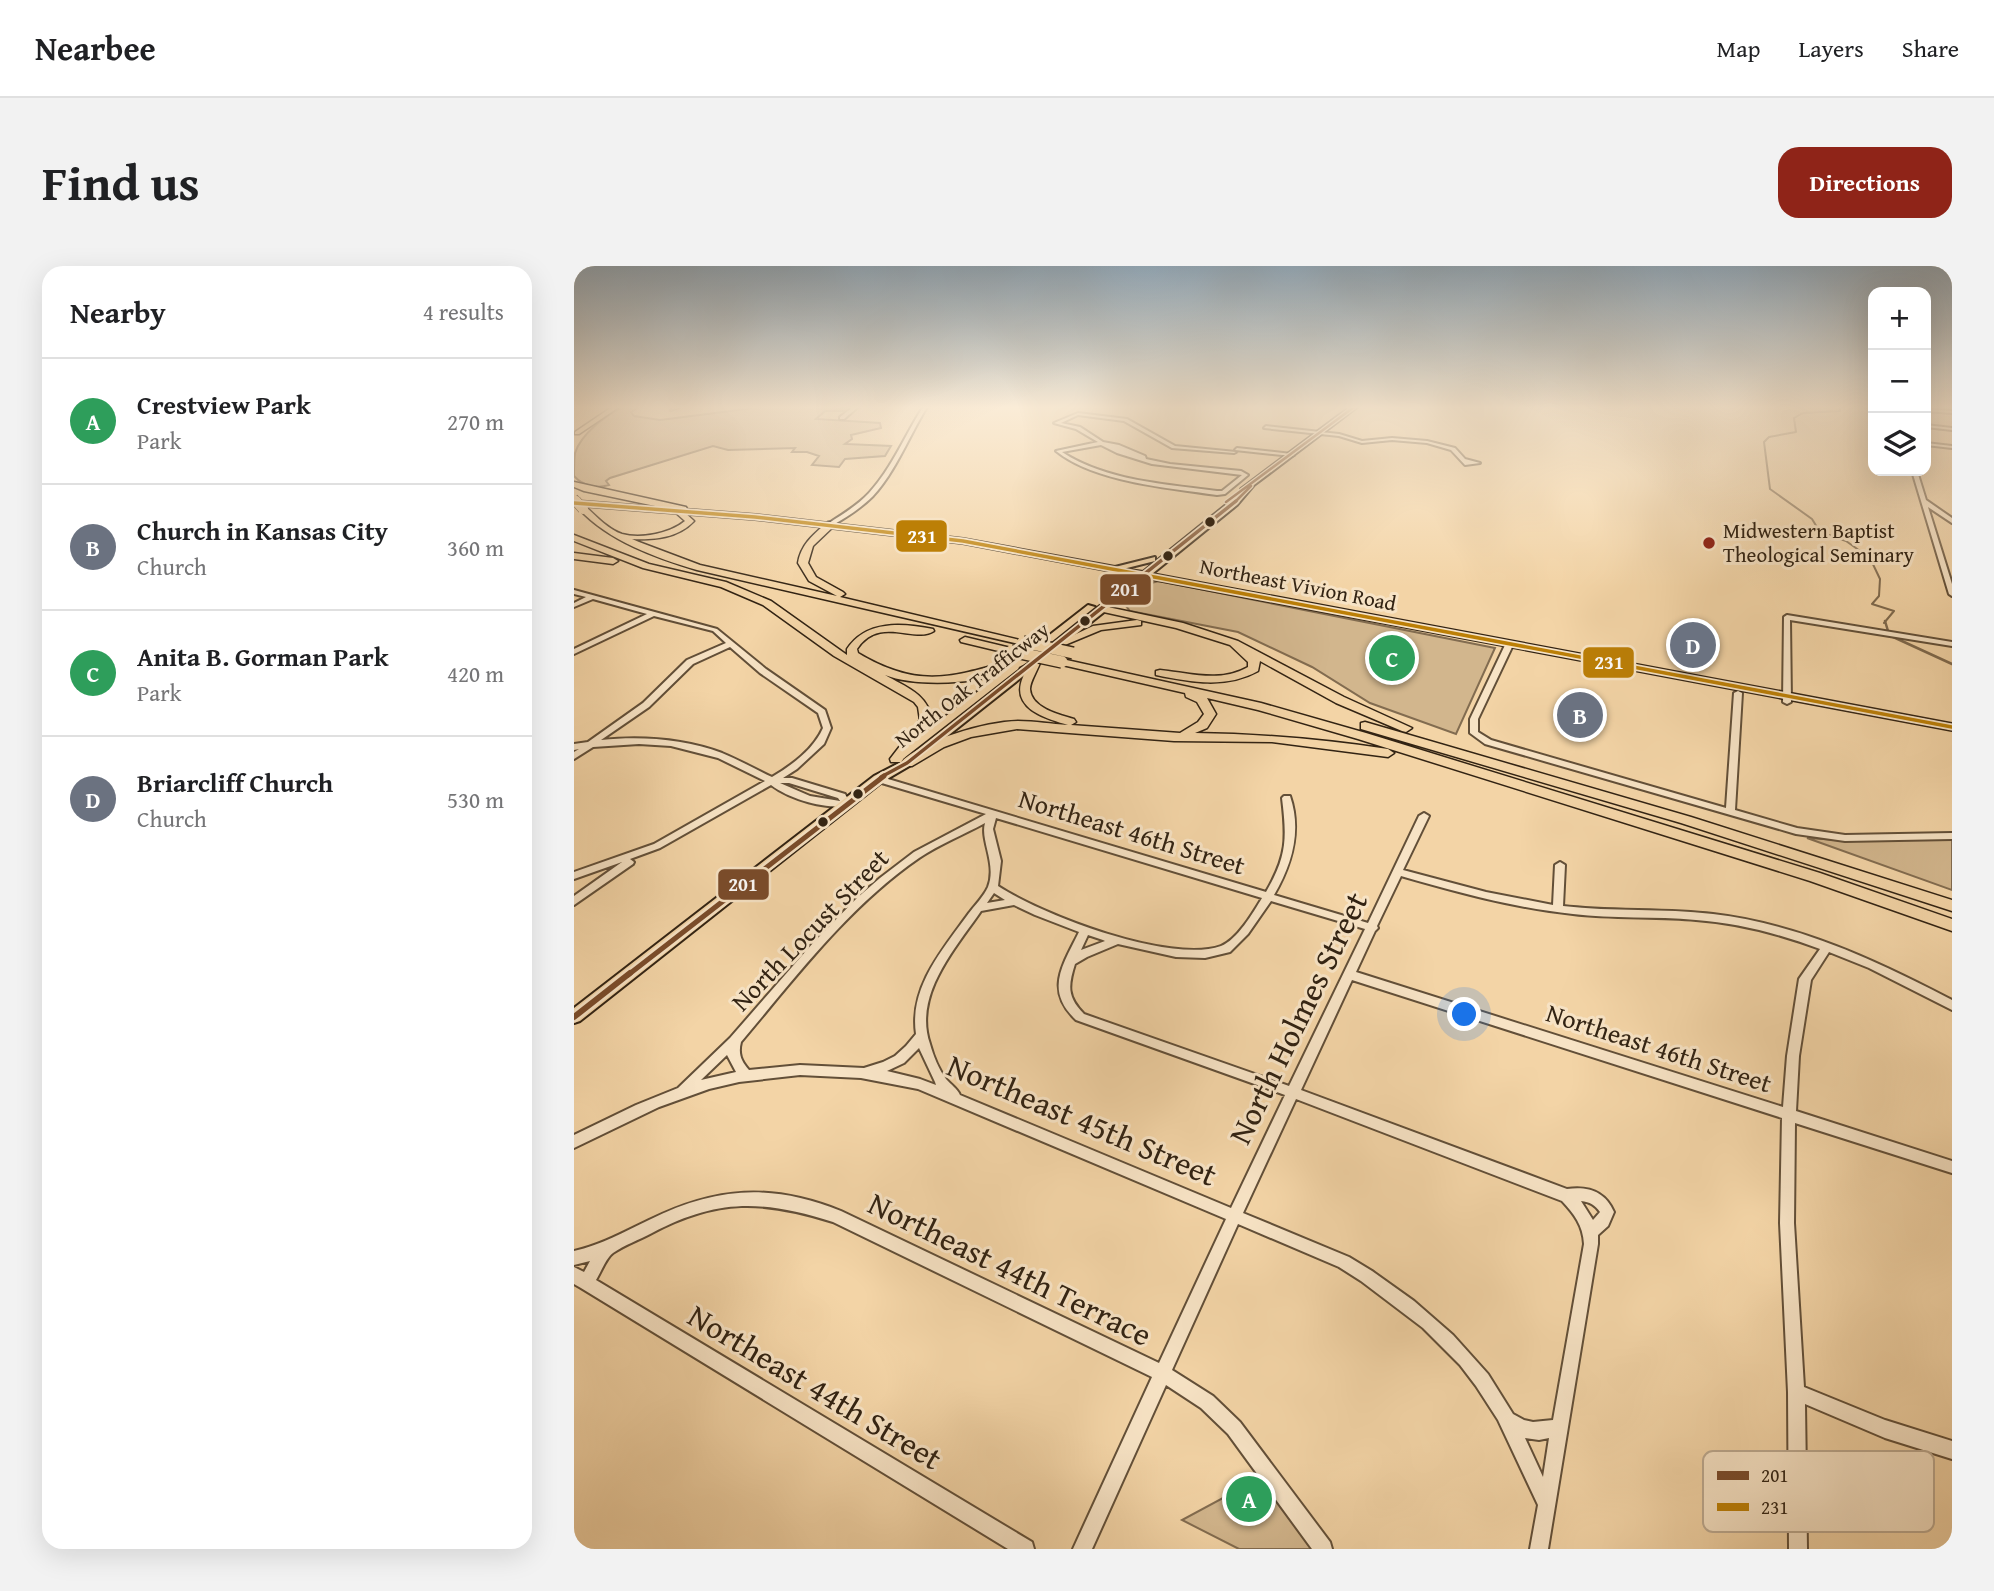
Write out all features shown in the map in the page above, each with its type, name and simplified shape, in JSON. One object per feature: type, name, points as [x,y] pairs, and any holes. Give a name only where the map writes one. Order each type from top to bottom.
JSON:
[{"type":"highway","points":[[574,484],[681,511],[690,521],[677,530],[648,537],[619,535]]},
{"type":"highway","points":[[576,502],[595,521],[645,549],[697,567],[1242,691],[1686,820],[1952,905]]},
{"type":"highway","points":[[831,524],[804,549],[804,569],[820,584],[874,608]]},
{"type":"highway","points":[[574,538],[646,566],[1261,707],[1802,873],[1952,925]]},
{"type":"highway","points":[[574,556],[674,572]]},
{"type":"highway","points":[[723,584],[778,609],[838,653],[918,699],[924,707],[926,720],[901,761]]},
{"type":"highway","points":[[1103,610],[1179,625],[1234,643],[1365,712],[1506,766]]},
{"type":"highway","points":[[1060,644],[1082,632],[1108,625],[1149,623],[1185,630],[1240,648],[1254,661],[1254,669],[1244,676],[1228,680],[1160,673]]},
{"type":"highway","points":[[929,631],[898,628],[879,630],[859,638],[852,649],[853,655],[889,672],[921,681],[985,675],[1029,662],[1025,697],[1038,710],[1056,718],[1089,726],[1175,734],[1196,730],[1208,720],[1209,708],[1202,700],[1135,677]]},
{"type":"highway","points":[[901,761],[968,734],[1004,726],[1030,725],[1148,736],[1245,737],[1333,744],[1474,772]]},
{"type":"main road","name":"North Oak Trafficway","points":[[574,1017],[1139,574],[1234,503],[1276,467]]},
{"type":"main road","name":"Northeast Vivion Road","points":[[576,502],[831,524],[963,541],[1557,652],[1952,734]]},
{"type":"main road","points":[[845,516],[858,527]]},
{"type":"main road","points":[[1104,568],[1157,560],[1162,570],[1177,581]]},
{"type":"main road","points":[[1104,568],[1118,578],[1122,588],[1161,580],[1177,581]]},
{"type":"main road","points":[[1075,632],[1079,623],[1139,574]]},
{"type":"main road","name":"North Oak Trafficway","points":[[1029,662],[1060,644],[1103,610],[1122,588]]},
{"type":"main road","name":"Northeast Vivion Road","points":[[1509,645],[1549,656],[1738,693],[1952,727]]},
{"type":"street","points":[[831,524],[845,516],[876,489],[888,467]]},
{"type":"street","points":[[1090,467],[1107,475],[1217,494],[1245,475],[1187,467]]},
{"type":"street","points":[[1117,476],[1126,471]]},
{"type":"street","points":[[1916,476],[1952,594]]},
{"type":"street","points":[[1235,484],[1251,486]]},
{"type":"street","points":[[1923,501],[1951,520]]},
{"type":"street","points":[[574,592],[709,627],[732,643],[763,671],[822,712],[827,728],[821,742],[794,767],[772,781],[646,851],[610,868],[574,876]]},
{"type":"street","points":[[574,605],[592,597]]},
{"type":"street","points":[[574,652],[654,613]]},
{"type":"street","points":[[1787,699],[1787,617],[1952,644]]},
{"type":"street","points":[[575,751],[603,739],[657,695],[691,662],[732,643]]},
{"type":"street","points":[[1509,645],[1474,719],[1474,733],[1488,742],[1796,831],[1845,838],[1952,836]]},
{"type":"street","points":[[1730,812],[1738,693]]},
{"type":"street","points":[[603,739],[702,749],[772,781],[780,788],[830,804],[846,804]]},
{"type":"street","name":"Northeast 46th Street","points":[[878,779],[1373,928]]},
{"type":"street","points":[[993,887],[1012,902],[1085,931],[1184,954],[1213,953],[1226,949],[1244,933],[1283,871],[1290,847],[1287,798]]},
{"type":"street","points":[[958,1099],[941,1082],[922,1035],[922,1005],[929,979],[993,887],[996,861],[988,829],[993,814]]},
{"type":"street","name":"North Locust Street","points":[[681,1092],[735,1040],[826,938],[879,884],[939,840],[974,826],[993,814]]},
{"type":"street","name":"North Holmes Street","points":[[1082,1549],[1234,1217],[1351,975],[1424,816]]},
{"type":"street","points":[[974,826],[988,829]]},
{"type":"street","points":[[1558,909],[1560,865]]},
{"type":"street","points":[[574,901],[610,868]]},
{"type":"street","points":[[1399,872],[1489,896],[1558,909],[1705,916],[1737,921],[1828,946],[1896,975],[1952,1005]]},
{"type":"street","points":[[980,908],[1012,902]]},
{"type":"street","points":[[1085,931],[1063,980],[1066,1003],[1080,1017],[1293,1093],[1567,1196],[1589,1195],[1604,1205],[1607,1212],[1603,1221],[1591,1231]]},
{"type":"street","points":[[1070,962],[1118,940]]},
{"type":"street","points":[[1797,1451],[1787,1223],[1789,1114],[1793,1056],[1805,979],[1828,946]]},
{"type":"street","name":"Northeast 46th Street","points":[[1351,975],[1952,1167]]},
{"type":"street","points":[[864,1073],[893,1065],[912,1050],[922,1035]]},
{"type":"street","name":"North Locust Street","points":[[735,1040],[733,1059],[746,1075]]},
{"type":"street","name":"Northeast 45th Street","points":[[574,1142],[681,1092],[746,1075],[826,1070],[864,1073],[906,1080],[958,1099],[1344,1262],[1401,1298],[1444,1335],[1498,1403],[1546,1503]]},
{"type":"street","points":[[1539,1549],[1591,1231],[1582,1213],[1567,1196]]},
{"type":"street","name":"Northeast 44th Terrace","points":[[574,1258],[605,1250],[670,1217],[705,1204],[735,1198],[765,1197],[796,1202],[836,1216],[1162,1373],[1207,1402],[1234,1428],[1323,1549]]},
{"type":"street","points":[[580,1279],[605,1250]]},
{"type":"street","name":"Northeast 44th Street","points":[[580,1279],[1025,1549]]},
{"type":"street","points":[[1796,1392],[1885,1429],[1952,1450]]},
{"type":"street","points":[[1505,1418],[1518,1427],[1534,1432],[1547,1432],[1561,1425]]},
{"type":"shaded area","points":[[574,467],[646,467],[610,478],[606,481],[609,485],[604,486],[586,484],[574,476]]},
{"type":"shaded area","points":[[1159,581],[1495,648],[1456,734],[1370,703],[1312,667],[1238,632],[1130,611],[1122,601],[1139,586]]},
{"type":"shaded area","points":[[1807,838],[1856,841],[1952,839],[1952,890]]},
{"type":"shaded area","points":[[1260,1478],[1313,1549],[1239,1549],[1182,1520]]},
{"type":"waterway","points":[[1767,467],[1770,489],[1812,519],[1820,532],[1846,541],[1870,558],[1880,579],[1879,596],[1872,604],[1894,611],[1885,622]]},
{"type":"waterway","points":[[1885,622],[1888,631]]},
{"type":"waterway","points":[[1891,636],[1952,664]]},
{"type":"transit line","name":"201","points":[[1226,502],[1273,467]]},
{"type":"transit line","name":"201","points":[[574,1017],[878,779],[907,763],[1234,503],[1251,486]]},
{"type":"transit line","name":"231","points":[[574,503],[755,517],[963,541],[1952,727]]},
{"type":"place","name":"Midwestern Baptist Theological Seminary","points":[[1709,543]]},
{"type":"place","name":"Briarcliff Church","points":[[1693,645]]},
{"type":"place","name":"Anita B. Gorman Park","points":[[1392,658]]},
{"type":"place","name":"Church in Kansas City","points":[[1580,715]]},
{"type":"place","name":"Crestview Park","points":[[1249,1499]]}]
